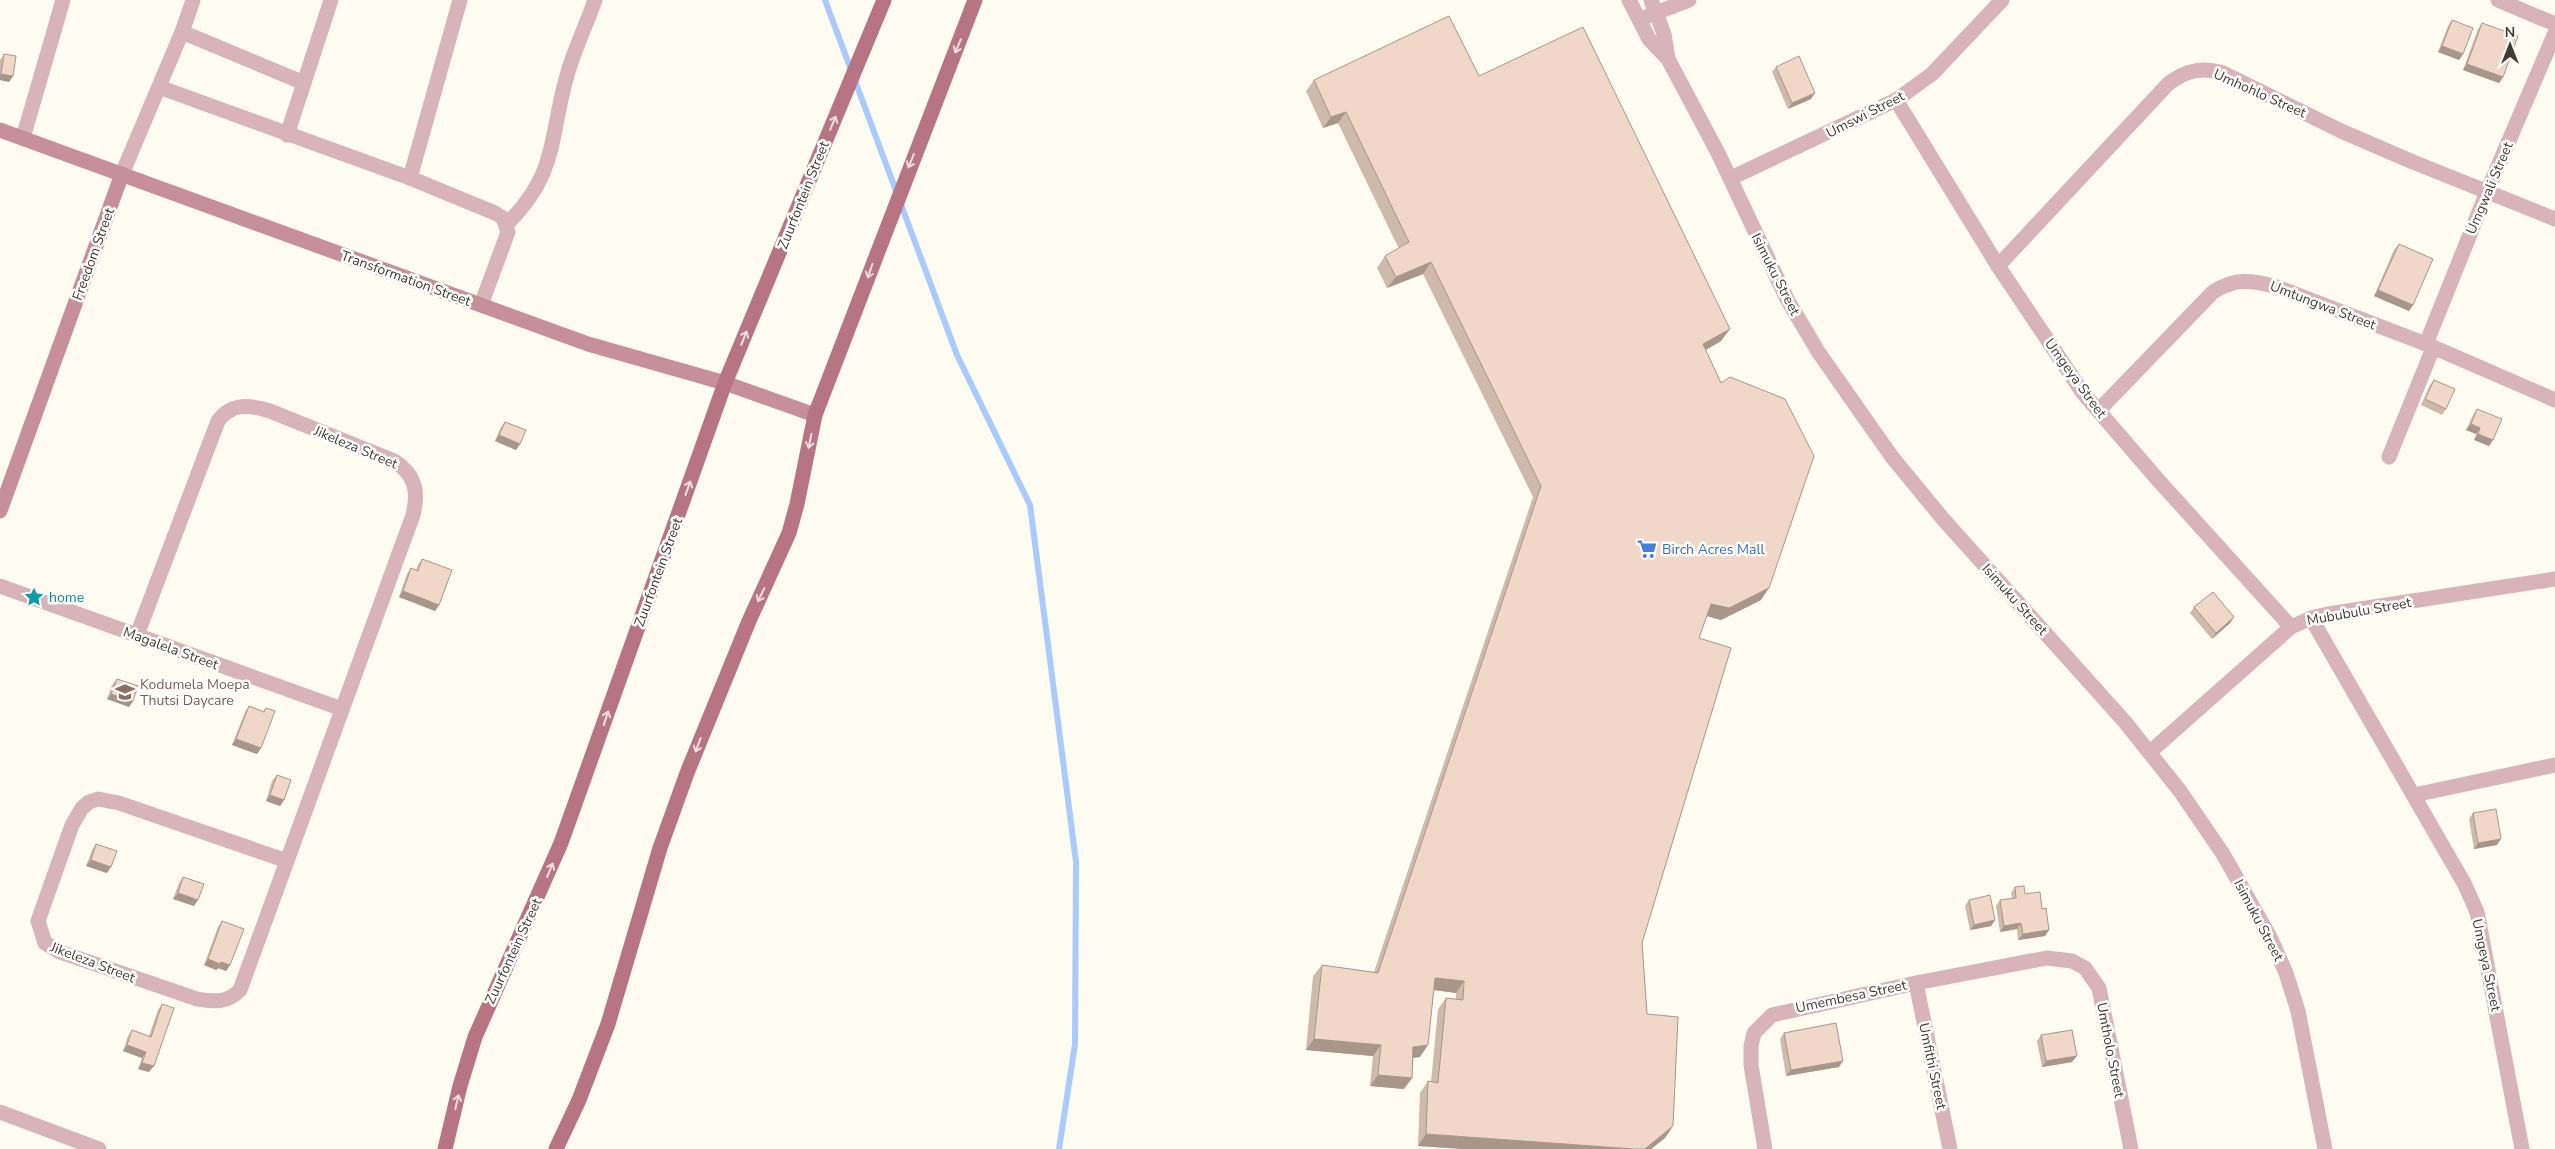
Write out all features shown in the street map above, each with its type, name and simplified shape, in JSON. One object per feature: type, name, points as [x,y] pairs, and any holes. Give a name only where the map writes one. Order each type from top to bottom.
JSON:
[{"type":"main road","points":[[556,1149],[579,1100],[608,1024],[655,864],[687,773],[749,622],[789,533],[797,504],[814,415],[975,0]]},
{"type":"main road","name":"Zuurfontein Street","points":[[445,1149],[464,1070],[475,1037],[561,843],[725,383],[882,5]]},
{"type":"street","points":[[23,138],[63,0]]},
{"type":"street","name":"Freedom Street","points":[[0,511],[122,174],[182,32],[193,0]]},
{"type":"street","points":[[287,135],[331,0]]},
{"type":"street","points":[[410,178],[460,0]]},
{"type":"street","points":[[481,305],[506,241],[506,224],[530,199],[540,184],[549,161],[566,77],[595,0]]},
{"type":"street","name":"Isimuku Street","points":[[1629,0],[1649,39],[1668,59],[1731,178],[1788,301],[1819,353],[1892,456],[1943,519],[2150,752],[2223,854],[2271,939],[2286,972],[2298,1011],[2326,1149]]},
{"type":"street","points":[[1639,20],[1654,6],[1689,0]]},
{"type":"street","name":"Umswi Street","points":[[1731,178],[1896,100],[1952,54],[2002,0]]},
{"type":"street","points":[[2498,0],[2555,24]]},
{"type":"street","name":"Isimuku Street","points":[[1654,6],[1664,34],[1668,59]]},
{"type":"street","points":[[182,32],[304,82]]},
{"type":"street","name":"Umgwali Street","points":[[2389,457],[2487,192],[2555,33]]},
{"type":"street","name":"Umhohlo Street","points":[[1998,266],[2168,84],[2180,75],[2193,70],[2209,70],[2223,73],[2342,131],[2555,219]]},
{"type":"street","points":[[159,87],[410,178],[495,213],[506,224]]},
{"type":"street","name":"Umgeya Street","points":[[1896,100],[1998,266],[2083,393],[2159,481],[2292,627]]},
{"type":"street","name":"Transformation Street","points":[[0,130],[588,344],[725,383],[814,415]]},
{"type":"street","name":"Umtungwa Street","points":[[2099,410],[2213,292],[2226,283],[2239,280],[2274,286],[2429,346],[2555,400]]},
{"type":"street","name":"Jikeleza Street","points":[[137,636],[218,421],[231,408],[249,406],[270,411],[394,461],[402,466],[414,480],[416,491],[413,516],[244,982],[235,996],[226,1000],[212,1002],[196,999],[60,952],[45,943],[39,929],[40,912],[76,816],[89,802],[98,799],[119,803],[287,861]]},
{"type":"street","name":"Mububulu Street","points":[[2150,752],[2292,627],[2311,618],[2555,579]]},
{"type":"street","name":"Magalela Street","points":[[0,586],[342,709]]},
{"type":"street","name":"Umgeya Street","points":[[2311,618],[2464,883],[2476,912],[2522,1149]]},
{"type":"street","points":[[2414,795],[2555,765]]},
{"type":"street","name":"Umembesa Street","points":[[1765,1149],[1751,1065],[1754,1032],[1772,1015],[1785,1010],[2047,958],[2072,961]]},
{"type":"street","name":"Umtholo Street","points":[[2072,961],[2085,968],[2099,988],[2131,1149]]},
{"type":"street","name":"Umfithi Street","points":[[1916,983],[1950,1149]]},
{"type":"street","points":[[0,1112],[99,1149]]},
{"type":"building","name":"Birch Acres Mall","points":[[1449,16],[1479,76],[1583,27],[1730,329],[1703,344],[1721,383],[1730,377],[1785,399],[1814,456],[1769,588],[1729,608],[1711,604],[1699,638],[1731,648],[1642,943],[1647,1014],[1678,1017],[1673,1126],[1645,1149],[1426,1134],[1428,1081],[1438,1083],[1446,998],[1463,1000],[1464,981],[1435,978],[1428,1045],[1413,1047],[1412,1078],[1378,1075],[1381,1045],[1314,1039],[1322,965],[1378,973],[1541,486],[1431,262],[1396,277],[1385,256],[1409,242],[1346,112],[1331,117],[1314,80]]},
{"type":"building","points":[[2452,20],[2473,28],[2463,54],[2442,46]]},
{"type":"building","points":[[2482,23],[2518,36],[2503,77],[2467,64]]},
{"type":"building","points":[[4,54],[16,56],[13,76],[1,74]]},
{"type":"building","points":[[1799,56],[1815,93],[1792,103],[1776,67]]},
{"type":"building","points":[[2399,244],[2433,259],[2413,305],[2378,290]]},
{"type":"building","points":[[2434,380],[2455,389],[2446,409],[2425,399]]},
{"type":"building","points":[[2477,409],[2502,419],[2493,440],[2478,434],[2480,428],[2471,424]]},
{"type":"building","points":[[505,422],[526,430],[520,444],[499,435]]},
{"type":"building","points":[[422,559],[452,570],[439,605],[403,591],[411,568],[418,571]]},
{"type":"building","points":[[2213,592],[2234,617],[2216,633],[2194,607]]},
{"type":"building","points":[[117,679],[138,686],[133,701],[111,694]]},
{"type":"building","points":[[249,706],[264,712],[266,708],[275,711],[261,748],[236,739]]},
{"type":"building","points":[[277,775],[291,780],[284,800],[270,795]]},
{"type":"building","points":[[2496,809],[2501,839],[2478,843],[2473,813]]},
{"type":"building","points":[[96,844],[117,851],[111,867],[91,860]]},
{"type":"building","points":[[183,877],[204,884],[198,900],[178,893]]},
{"type":"building","points":[[2024,886],[2025,894],[2040,892],[2042,909],[2046,908],[2049,930],[2023,934],[2021,923],[2004,926],[2000,900],[2016,898],[2015,887]]},
{"type":"building","points":[[1990,895],[1995,920],[1974,925],[1969,900]]},
{"type":"building","points":[[222,921],[244,929],[230,965],[221,962],[220,964],[208,959]]},
{"type":"building","points":[[162,1004],[174,1008],[154,1066],[142,1063],[146,1052],[127,1045],[132,1030],[151,1037]]},
{"type":"building","points":[[1836,1023],[1843,1061],[1791,1070],[1784,1033]]},
{"type":"building","points":[[2072,1030],[2077,1056],[2046,1061],[2041,1035]]},
{"type":"waterway","points":[[825,0],[957,355],[1030,505],[1076,862],[1075,1044],[1059,1149]]},
{"type":"place","name":"Birch Acres Mall","points":[[1647,549]]},
{"type":"place","name":"home","points":[[34,597]]},
{"type":"place","name":"Kodumela Moepa Thutsi Daycare","points":[[125,692]]}]
